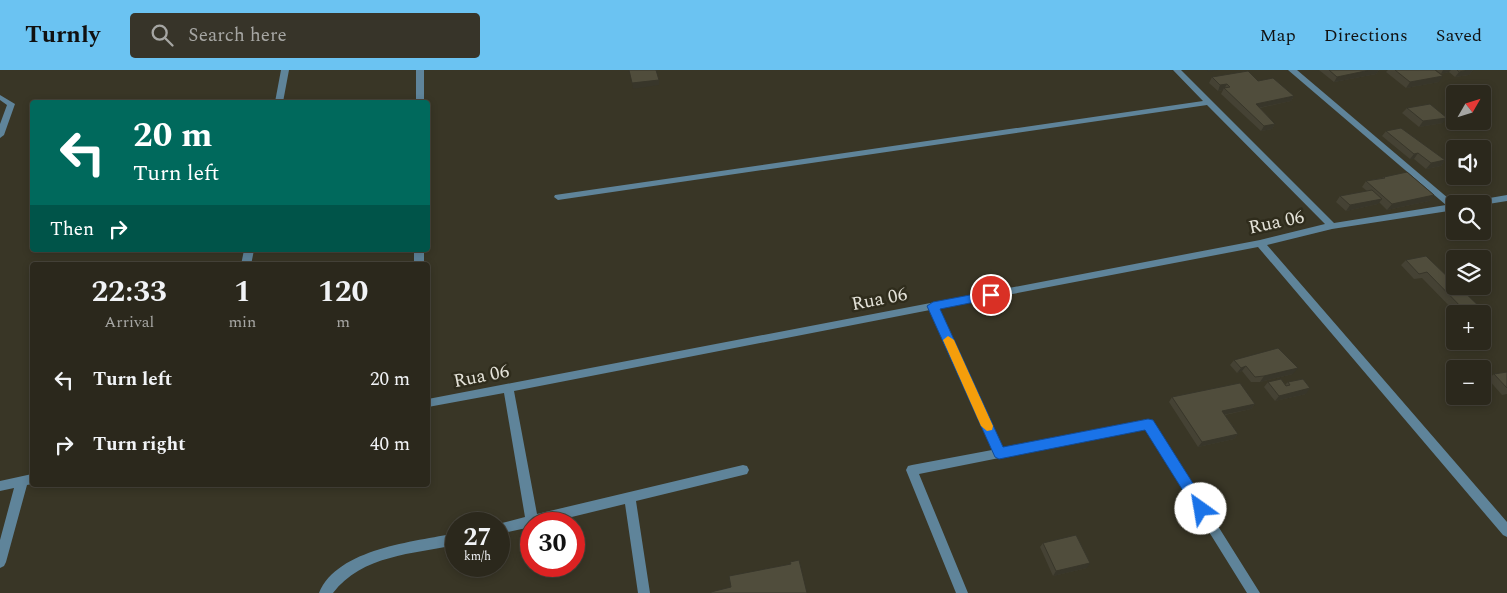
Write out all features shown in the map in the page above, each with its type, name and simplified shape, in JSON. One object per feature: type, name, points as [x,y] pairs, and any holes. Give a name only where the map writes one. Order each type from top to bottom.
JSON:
[{"type":"street","points":[[279,100],[285,70]]},
{"type":"street","points":[[420,70],[420,100]]},
{"type":"street","points":[[1177,70],[1332,226]]},
{"type":"street","points":[[1292,70],[1446,200]]},
{"type":"street","points":[[0,97],[11,104],[0,135]]},
{"type":"street","points":[[558,197],[1209,102]]},
{"type":"street","points":[[1491,201],[1507,198]]},
{"type":"street","name":"Rua 06","points":[[430,403],[1260,243],[1332,226],[1446,208]]},
{"type":"street","points":[[1260,243],[1507,532]]},
{"type":"street","points":[[933,306],[999,453]]},
{"type":"street","points":[[508,388],[530,512]]},
{"type":"street","points":[[962,593],[912,470],[1148,424],[1254,593]]},
{"type":"street","points":[[573,512],[743,470]]},
{"type":"street","points":[[0,486],[27,480]]},
{"type":"street","points":[[0,562],[27,480]]},
{"type":"street","points":[[630,498],[644,593]]},
{"type":"street","points":[[324,593],[332,581],[366,559],[445,541]]},
{"type":"building","points":[[629,70],[656,70],[659,80],[632,83]]},
{"type":"building","points":[[1329,70],[1370,70],[1337,77]]},
{"type":"building","points":[[1395,70],[1435,70],[1443,76],[1410,82]]},
{"type":"building","points":[[1248,71],[1258,81],[1273,78],[1294,96],[1256,104],[1275,124],[1264,126],[1224,88],[1230,87],[1227,84],[1220,85],[1212,77]]},
{"type":"building","points":[[1430,104],[1446,118],[1423,121],[1407,108]]},
{"type":"building","points":[[1401,128],[1445,160],[1431,163],[1418,153],[1414,154],[1386,131]]},
{"type":"building","points":[[1407,172],[1434,195],[1392,204],[1366,181],[1385,178]]},
{"type":"building","points":[[1372,190],[1382,199],[1350,205],[1340,196]]},
{"type":"building","points":[[1426,256],[1446,275],[1446,291],[1427,272],[1419,274],[1406,260]]},
{"type":"building","points":[[1449,295],[1467,295],[1478,305],[1459,305]]},
{"type":"building","points":[[1278,348],[1298,368],[1255,377],[1246,366],[1241,368],[1234,360]]},
{"type":"building","points":[[1507,372],[1507,388],[1494,374]]},
{"type":"building","points":[[1281,379],[1286,386],[1290,385],[1288,382],[1303,379],[1310,388],[1279,396],[1268,382]]},
{"type":"building","points":[[1240,383],[1255,404],[1222,411],[1238,434],[1202,442],[1172,397]]},
{"type":"building","points":[[1076,535],[1090,563],[1056,571],[1043,543]]},
{"type":"building","points":[[799,560],[807,593],[711,593],[731,587],[729,576],[791,564],[790,562]]},
{"type":"slow traffic","points":[[948,340],[987,426]]},
{"type":"route","points":[[991,295],[933,306],[999,453],[1148,424],[1201,509]]}]
